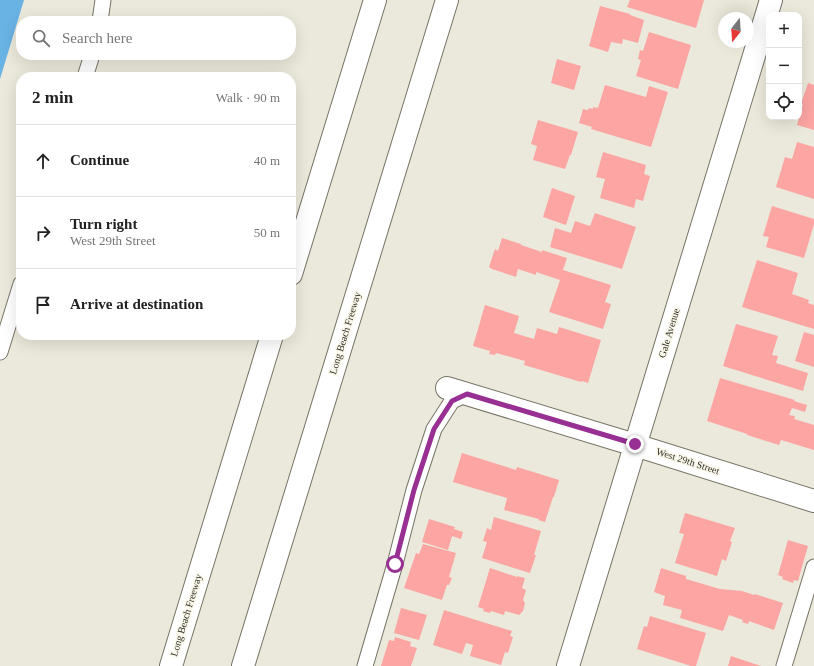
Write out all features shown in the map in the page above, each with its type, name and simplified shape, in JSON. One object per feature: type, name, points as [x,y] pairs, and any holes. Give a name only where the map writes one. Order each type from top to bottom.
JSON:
[{"type":"main road","points":[[296,258],[375,0]]},
{"type":"main road","name":"Long Beach Freeway","points":[[243,666],[447,0]]},
{"type":"main road","name":"Gale Avenue","points":[[568,666],[771,0]]},
{"type":"main road","name":"Long Beach Freeway","points":[[171,666],[270,340]]},
{"type":"main road","name":"West 29th Street","points":[[457,391],[635,444],[814,501]]},
{"type":"lane","points":[[101,16],[103,0]]},
{"type":"lane","points":[[87,72],[90,60]]},
{"type":"lane","points":[[0,352],[16,300]]},
{"type":"lane","points":[[365,666],[395,564],[414,490],[434,429],[457,391]]},
{"type":"lane","points":[[784,666],[814,568]]},
{"type":"water","points":[[0,0],[24,0],[19,16],[16,16],[16,26],[0,79]]},
{"type":"building","points":[[630,0],[704,0],[696,28],[627,7]]},
{"type":"building","points":[[600,6],[630,14],[644,20],[638,43],[623,39],[622,44],[611,42],[608,52],[589,46]]},
{"type":"building","points":[[649,32],[691,45],[678,89],[636,76],[641,60],[638,59],[640,50],[643,51]]},
{"type":"building","points":[[557,59],[581,66],[574,90],[551,83]]},
{"type":"building","points":[[808,83],[814,85],[814,130],[797,125],[798,120],[802,120],[802,101]]},
{"type":"building","points":[[605,85],[646,97],[649,86],[668,92],[651,147],[591,129],[592,127],[579,123],[583,109],[593,109],[593,107],[598,108]]},
{"type":"building","points":[[538,120],[578,132],[565,169],[533,160],[537,146],[531,144]]},
{"type":"building","points":[[797,142],[814,147],[814,199],[776,187],[785,157],[792,159]]},
{"type":"building","points":[[603,152],[646,165],[644,174],[650,176],[643,201],[636,199],[634,208],[600,198],[605,179],[596,177]]},
{"type":"building","points":[[552,188],[575,196],[566,225],[543,217]]},
{"type":"building","points":[[772,206],[814,219],[814,224],[804,258],[766,247],[769,237],[763,236]]},
{"type":"building","points":[[595,213],[636,227],[622,269],[550,247],[555,228],[571,233],[575,221],[590,226]]},
{"type":"building","points":[[502,238],[542,252],[542,250],[567,258],[563,270],[611,285],[605,302],[611,304],[603,329],[549,312],[560,280],[536,272],[536,275],[518,269],[516,277],[489,267],[495,249],[498,251]]},
{"type":"building","points":[[757,260],[798,273],[792,294],[809,300],[808,303],[814,305],[814,329],[742,307]]},
{"type":"building","points":[[485,305],[519,316],[514,333],[534,339],[537,328],[557,334],[559,327],[601,340],[588,383],[524,365],[525,361],[496,353],[495,355],[489,354],[490,351],[473,346]]},
{"type":"building","points":[[736,324],[778,336],[772,355],[778,356],[776,363],[808,373],[803,391],[723,366]]},
{"type":"building","points":[[804,332],[814,335],[814,367],[795,361]]},
{"type":"building","points":[[720,378],[795,400],[794,401],[807,405],[805,412],[792,408],[789,415],[795,416],[794,419],[814,425],[814,450],[781,440],[779,445],[707,421]]},
{"type":"building","points":[[462,453],[516,470],[517,467],[559,480],[545,522],[504,510],[507,498],[453,482]]},
{"type":"building","points":[[685,513],[735,528],[730,541],[732,542],[726,561],[722,559],[717,576],[675,563],[684,534],[679,533]]},
{"type":"building","points":[[494,517],[541,531],[534,555],[536,555],[530,573],[482,558],[487,542],[483,541],[487,528],[491,530]]},
{"type":"building","points":[[429,519],[455,527],[454,529],[463,532],[461,539],[452,536],[448,550],[422,542]]},
{"type":"building","points":[[788,540],[808,546],[798,581],[794,580],[793,583],[782,579],[783,577],[778,575]]},
{"type":"building","points":[[423,544],[456,553],[449,577],[452,578],[449,585],[447,585],[442,600],[404,588],[416,553],[419,554]]},
{"type":"building","points":[[490,568],[517,577],[525,578],[522,588],[526,590],[523,600],[525,603],[523,611],[519,615],[505,611],[504,615],[491,611],[490,613],[483,611],[484,609],[478,607]]},
{"type":"building","points":[[661,568],[686,576],[686,579],[720,589],[742,591],[783,603],[774,630],[749,621],[748,624],[742,622],[743,620],[729,615],[723,631],[680,618],[682,610],[663,605],[665,596],[654,592]]},
{"type":"building","points":[[401,608],[427,615],[419,640],[394,633]]},
{"type":"building","points":[[444,610],[512,631],[510,636],[513,637],[508,653],[505,652],[501,665],[470,656],[473,645],[466,643],[462,654],[433,645]]},
{"type":"building","points":[[650,616],[706,633],[696,666],[691,666],[637,649],[644,626],[647,627]]},
{"type":"building","points":[[395,637],[411,642],[410,646],[417,648],[411,666],[381,666],[389,640],[394,641]]},
{"type":"building","points":[[731,656],[761,666],[728,666]]},
{"type":"route","points":[[395,564],[414,490],[434,429],[452,401],[467,394],[635,444]]}]
